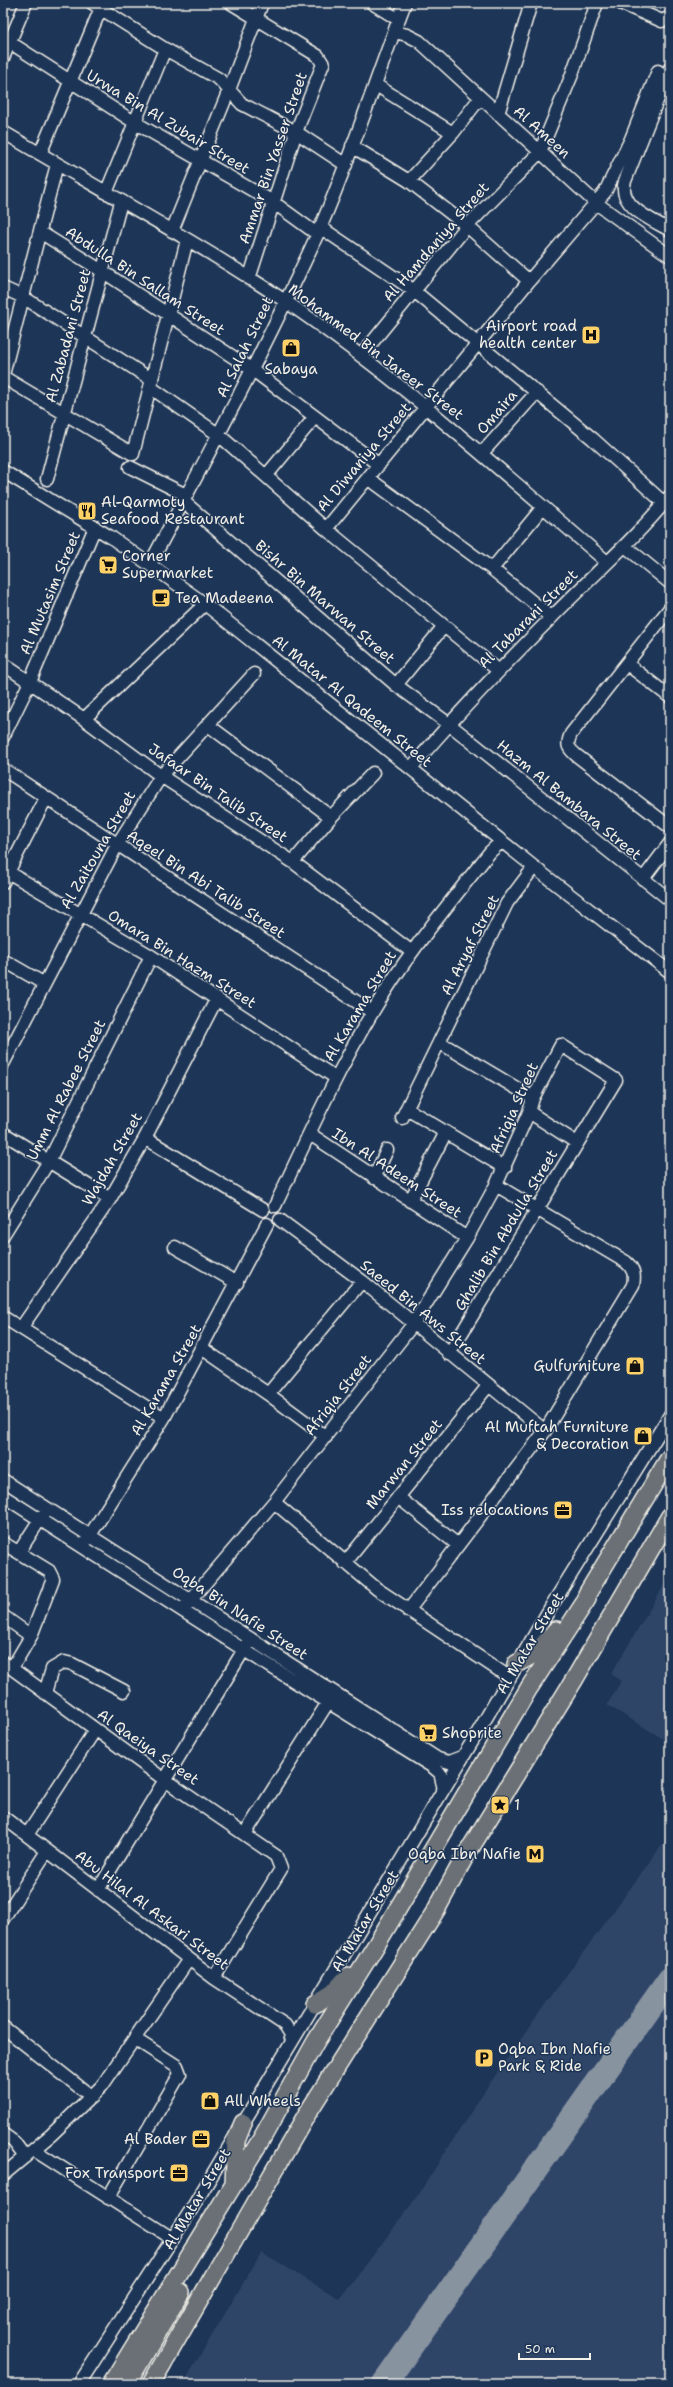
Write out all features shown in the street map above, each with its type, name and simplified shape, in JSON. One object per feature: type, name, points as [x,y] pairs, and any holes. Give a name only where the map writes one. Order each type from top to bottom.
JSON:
[{"type":"highway","name":"Al Matar Street","points":[[111,2384],[262,2138],[316,2041],[378,1942],[529,1688],[587,1599],[587,1594],[670,1457]]},
{"type":"highway","points":[[151,2384],[307,2114],[436,1910],[463,1860],[574,1680],[670,1516]]},
{"type":"highway","points":[[513,1670],[541,1647],[587,1594]]},
{"type":"highway","points":[[315,2004],[339,1987],[378,1942]]},
{"type":"highway","points":[[234,2183],[235,2147],[243,2123]]},
{"type":"highway","points":[[127,2384],[188,2282],[206,2230]]},
{"type":"highway","points":[[98,2384],[129,2337],[150,2320]]},
{"type":"street","points":[[3,58],[6,40],[26,3]]},
{"type":"street","name":"Ammar Bin Yasser Street","points":[[231,3],[322,59],[323,64],[296,132],[249,279]]},
{"type":"street","points":[[172,231],[230,90],[262,3]]},
{"type":"street","name":"Al Ameen","points":[[372,3],[407,35],[419,41],[596,203],[670,256]]},
{"type":"street","name":"Al Salah Street","points":[[150,564],[253,370],[318,231],[346,165],[396,26],[406,3]]},
{"type":"street","points":[[498,114],[530,3]]},
{"type":"street","points":[[540,152],[571,77],[597,3]]},
{"type":"street","points":[[620,3],[662,21],[670,17]]},
{"type":"street","points":[[40,154],[71,82],[98,5],[165,49],[219,79],[242,104],[296,132],[346,165]]},
{"type":"street","name":"Urwa Bin Al Zubair Street","points":[[6,40],[134,122],[273,202],[413,290],[667,499]]},
{"type":"street","points":[[106,193],[165,49]]},
{"type":"street","points":[[670,68],[625,181],[623,191],[630,205],[670,230]]},
{"type":"street","name":"Al Diwaniya Street","points":[[326,529],[529,281],[596,203],[615,176],[658,71]]},
{"type":"street","points":[[376,85],[453,133]]},
{"type":"street","points":[[409,181],[453,133],[480,98]]},
{"type":"street","name":"Mohammed Bin Jareer Street","points":[[3,132],[187,240],[285,302],[361,356],[482,453],[607,562]]},
{"type":"street","points":[[352,146],[409,181],[467,226],[529,281]]},
{"type":"street","name":"Al Hamdaniya Street","points":[[361,356],[413,290],[467,226],[540,152]]},
{"type":"street","points":[[57,164],[3,376],[133,454],[187,240]]},
{"type":"street","name":"Al Zabadani Street","points":[[47,479],[121,202]]},
{"type":"street","name":"Abdulla Bin Sallam Street","points":[[40,232],[253,370],[379,465]]},
{"type":"street","points":[[3,288],[23,297],[85,336],[219,435],[326,529],[499,671]]},
{"type":"street","name":"Omaira","points":[[482,453],[536,392]]},
{"type":"street","points":[[266,476],[315,418]]},
{"type":"street","name":"Bishr Bin Marwan Street","points":[[130,467],[185,498],[396,685],[449,724]]},
{"type":"street","name":"Al Matar Al Qadeem Street","points":[[3,470],[95,526],[205,604],[534,867],[670,972]]},
{"type":"street","points":[[368,478],[492,569],[551,617]]},
{"type":"street","name":"Al Tabarani Street","points":[[411,768],[449,724],[499,671],[551,617],[625,546],[667,499]]},
{"type":"street","points":[[492,569],[543,507]]},
{"type":"street","name":"Al Mutasim Street","points":[[3,737],[30,682],[95,526]]},
{"type":"street","points":[[625,546],[670,583]]},
{"type":"street","points":[[84,719],[205,604]]},
{"type":"street","points":[[670,608],[571,734],[567,742],[568,748],[670,826]]},
{"type":"street","points":[[396,685],[444,626]]},
{"type":"street","name":"Jafaar Bin Talib Street","points":[[3,664],[84,719],[161,776],[293,862],[412,952]]},
{"type":"street","points":[[627,664],[670,697]]},
{"type":"street","name":"Al Zaitouna Street","points":[[3,1064],[43,983],[116,845],[161,776],[254,674]]},
{"type":"street","name":"Hazm Al Bambara Street","points":[[449,724],[670,900]]},
{"type":"street","points":[[208,725],[331,817]]},
{"type":"street","name":"Aqeel Bin Abi Talib Street","points":[[3,769],[116,845],[372,1012]]},
{"type":"street","points":[[293,862],[331,817],[373,773]]},
{"type":"street","points":[[6,877],[46,798]]},
{"type":"street","name":"Al Karama Street","points":[[275,1206],[336,1078],[372,1012],[412,952],[490,852],[502,841]]},
{"type":"street","points":[[643,879],[670,843]]},
{"type":"street","name":"Al Aryaf Street","points":[[446,1132],[405,1114],[507,904],[534,867]]},
{"type":"street","name":"Omara Bin Hazm Street","points":[[6,877],[79,914],[151,956],[217,998],[336,1078]]},
{"type":"street","name":"Umm Al Rabee Street","points":[[3,1235],[6,1223],[49,1162],[151,956]]},
{"type":"street","points":[[3,960],[43,983]]},
{"type":"street","name":"Wajdah Street","points":[[21,1328],[110,1199],[145,1138],[217,998]]},
{"type":"street","points":[[439,1042],[533,1098]]},
{"type":"street","name":"Afriqia Street","points":[[183,1610],[326,1438],[414,1323],[467,1238],[505,1168],[529,1112],[533,1098],[561,1045]]},
{"type":"street","name":"Ghalib Bin Abdulla Street","points":[[449,1354],[616,1080],[561,1045]]},
{"type":"street","name":"Ghalib Bin Abdulla Street","points":[[529,1112],[577,1143]]},
{"type":"street","points":[[410,1201],[446,1132],[505,1168]]},
{"type":"street","points":[[3,1133],[110,1199]]},
{"type":"street","name":"Ibn Al Adeem Street","points":[[310,1134],[374,1178],[467,1238]]},
{"type":"street","points":[[145,1138],[263,1210]]},
{"type":"street","points":[[374,1178],[387,1150]]},
{"type":"street","points":[[408,1611],[545,1431],[633,1286],[634,1272],[626,1262],[496,1185]]},
{"type":"street","points":[[268,1206],[275,1206],[279,1209],[280,1220],[272,1224],[268,1224],[262,1215],[263,1210],[268,1206]]},
{"type":"street","name":"Saeed Bin Aws Street","points":[[280,1220],[362,1281],[488,1386],[545,1431]]},
{"type":"street","name":"Al Karama Street","points":[[83,1546],[164,1418],[203,1349],[268,1224]]},
{"type":"street","points":[[175,1247],[237,1283]]},
{"type":"street","points":[[268,1394],[362,1281]]},
{"type":"street","points":[[3,1316],[164,1418]]},
{"type":"street","points":[[203,1349],[268,1394],[326,1438]]},
{"type":"street","name":"Marwan Street","points":[[345,1563],[488,1386]]},
{"type":"street","name":"Al Matar Street","points":[[79,2384],[173,2238],[444,1789],[513,1670],[670,1415]]},
{"type":"street","name":"Oqba Bin Nafie Street","points":[[3,1480],[192,1600],[247,1645]]},
{"type":"street","name":"Oqba Bin Nafie Street","points":[[3,1496],[183,1610],[247,1645],[331,1698],[434,1767],[440,1773],[444,1789]]},
{"type":"street","points":[[398,1497],[458,1545]]},
{"type":"street","points":[[274,1502],[345,1563],[408,1611],[513,1670]]},
{"type":"street","points":[[18,1552],[48,1508]]},
{"type":"street","points":[[3,1544],[49,1571],[53,1579],[31,1636],[7,1665]]},
{"type":"street","points":[[3,1616],[31,1636]]},
{"type":"street","points":[[98,1890],[247,1645]]},
{"type":"street","points":[[45,1693],[52,1669],[64,1662],[72,1664],[124,1691]]},
{"type":"street","name":"Al Qaeiya Street","points":[[7,1665],[165,1780],[276,1856],[281,1869],[214,1978]]},
{"type":"street","points":[[245,1834],[331,1698]]},
{"type":"street","name":"Oqba Bin Nafie Street","points":[[331,1698],[438,1759],[449,1762],[462,1757]]},
{"type":"street","points":[[27,1835],[95,1730]]},
{"type":"street","name":"Abu Hilal Al Askari Street","points":[[3,1817],[214,1978],[285,2025]]},
{"type":"street","points":[[3,1919],[47,1851]]},
{"type":"street","points":[[3,2175],[29,2154],[92,2097],[135,2039],[189,1959]]},
{"type":"street","points":[[285,2025],[294,2026],[304,2022]]},
{"type":"street","points":[[285,2025],[290,2033],[292,2042]]},
{"type":"street","points":[[3,2027],[92,2097]]},
{"type":"street","points":[[108,2198],[180,2074],[177,2066],[135,2039]]},
{"type":"street","points":[[3,2134],[29,2154],[108,2198],[173,2238]]},
{"type":"shaded area","points":[[670,1575],[670,1743],[607,1705],[621,1681],[611,1674]]},
{"type":"shaded area","points":[[670,1834],[670,2384],[183,2384],[261,2253],[340,2299],[416,2198],[481,2096],[546,2003]]},
{"type":"taxiway","points":[[384,2384],[670,1979]]},
{"type":"place","name":"Airport road health center","points":[[591,335]]},
{"type":"place","name":"Sabaya","points":[[291,348]]},
{"type":"place","name":"Al-Qarmoty Seafood Restaurant","points":[[87,511]]},
{"type":"place","name":"Corner Supermarket","points":[[108,565]]},
{"type":"place","name":"Tea Madeena","points":[[161,598]]},
{"type":"place","name":"Gulfurniture","points":[[635,1366]]},
{"type":"place","name":"Al Muftah Furniture & Decoration","points":[[643,1436]]},
{"type":"place","name":"Iss relocations","points":[[563,1510]]},
{"type":"place","name":"Shoprite","points":[[428,1733]]},
{"type":"place","name":"1","points":[[500,1805]]},
{"type":"place","name":"Oqba Ibn Nafie","points":[[535,1854]]},
{"type":"place","name":"Oqba Ibn Nafie Park & Ride","points":[[484,2058]]},
{"type":"place","name":"All Wheels","points":[[210,2101]]},
{"type":"place","name":"Al Bader","points":[[201,2139]]},
{"type":"place","name":"Fox Transport","points":[[179,2173]]}]
